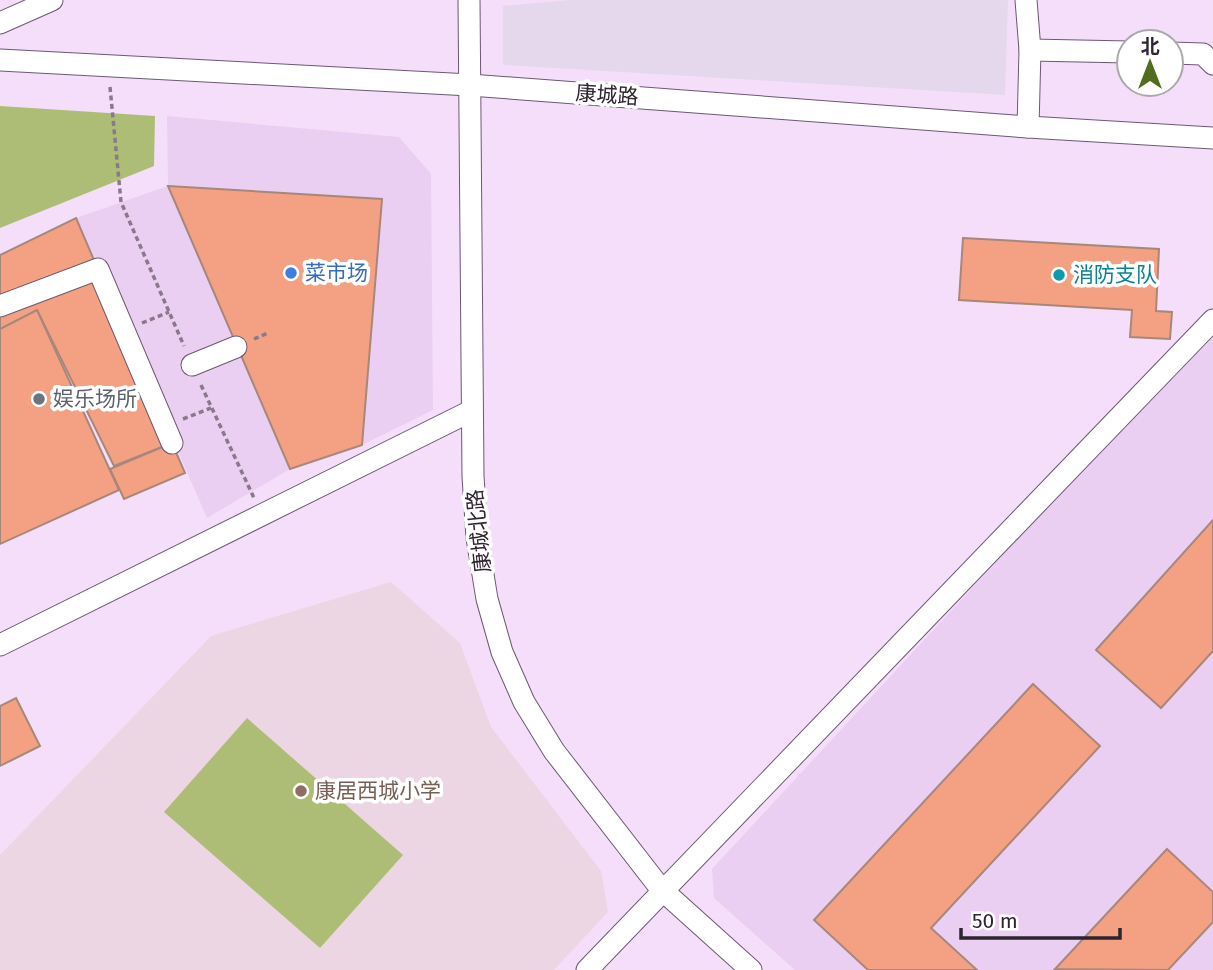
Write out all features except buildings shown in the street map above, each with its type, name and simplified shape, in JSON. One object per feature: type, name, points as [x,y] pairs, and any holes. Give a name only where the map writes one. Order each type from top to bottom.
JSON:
[{"type":"street","name":"康城北路","points":[[469,0],[471,411],[477,538],[487,599],[502,652],[524,702],[554,751],[661,889],[751,970]]},
{"type":"street","points":[[1026,0],[1030,50],[1028,127]]},
{"type":"street","points":[[0,23],[43,3]]},
{"type":"street","points":[[1030,50],[1115,52]]},
{"type":"street","points":[[1185,53],[1203,54],[1213,64]]},
{"type":"street","name":"康城路","points":[[0,60],[470,85],[1028,127],[1213,138]]},
{"type":"street","points":[[0,306],[97,269],[169,435]]},
{"type":"street","points":[[587,970],[661,889],[1213,320]]},
{"type":"street","points":[[192,365],[236,347]]},
{"type":"street","points":[[0,645],[471,411]]},
{"type":"path","points":[[108,67],[121,202]]},
{"type":"path","points":[[135,326],[169,312]]},
{"type":"path","points":[[169,435],[211,408]]},
{"type":"shaded area","points":[[570,0],[1008,0],[1005,95],[503,65],[503,6]]},
{"type":"shaded area","points":[[167,116],[399,137],[431,174],[433,410],[362,445],[382,199],[169,186],[290,469],[207,518],[76,218],[168,186]]},
{"type":"shaded area","points":[[1213,328],[1213,970],[795,970],[714,898],[712,869]]},
{"type":"shaded area","name":"康居西城小学","points":[[391,582],[460,643],[491,727],[601,871],[608,912],[554,970],[0,970],[0,855],[211,636]]},
{"type":"green space","points":[[0,106],[155,116],[154,166],[0,228]]},
{"type":"green space","points":[[247,718],[403,855],[320,948],[164,812]]},
{"type":"place","name":"菜市场","points":[[291,273]]},
{"type":"place","name":"消防支队","points":[[1059,275]]},
{"type":"place","name":"娱乐场所","points":[[39,399]]},
{"type":"place","name":"康居西城小学","points":[[301,791]]}]
